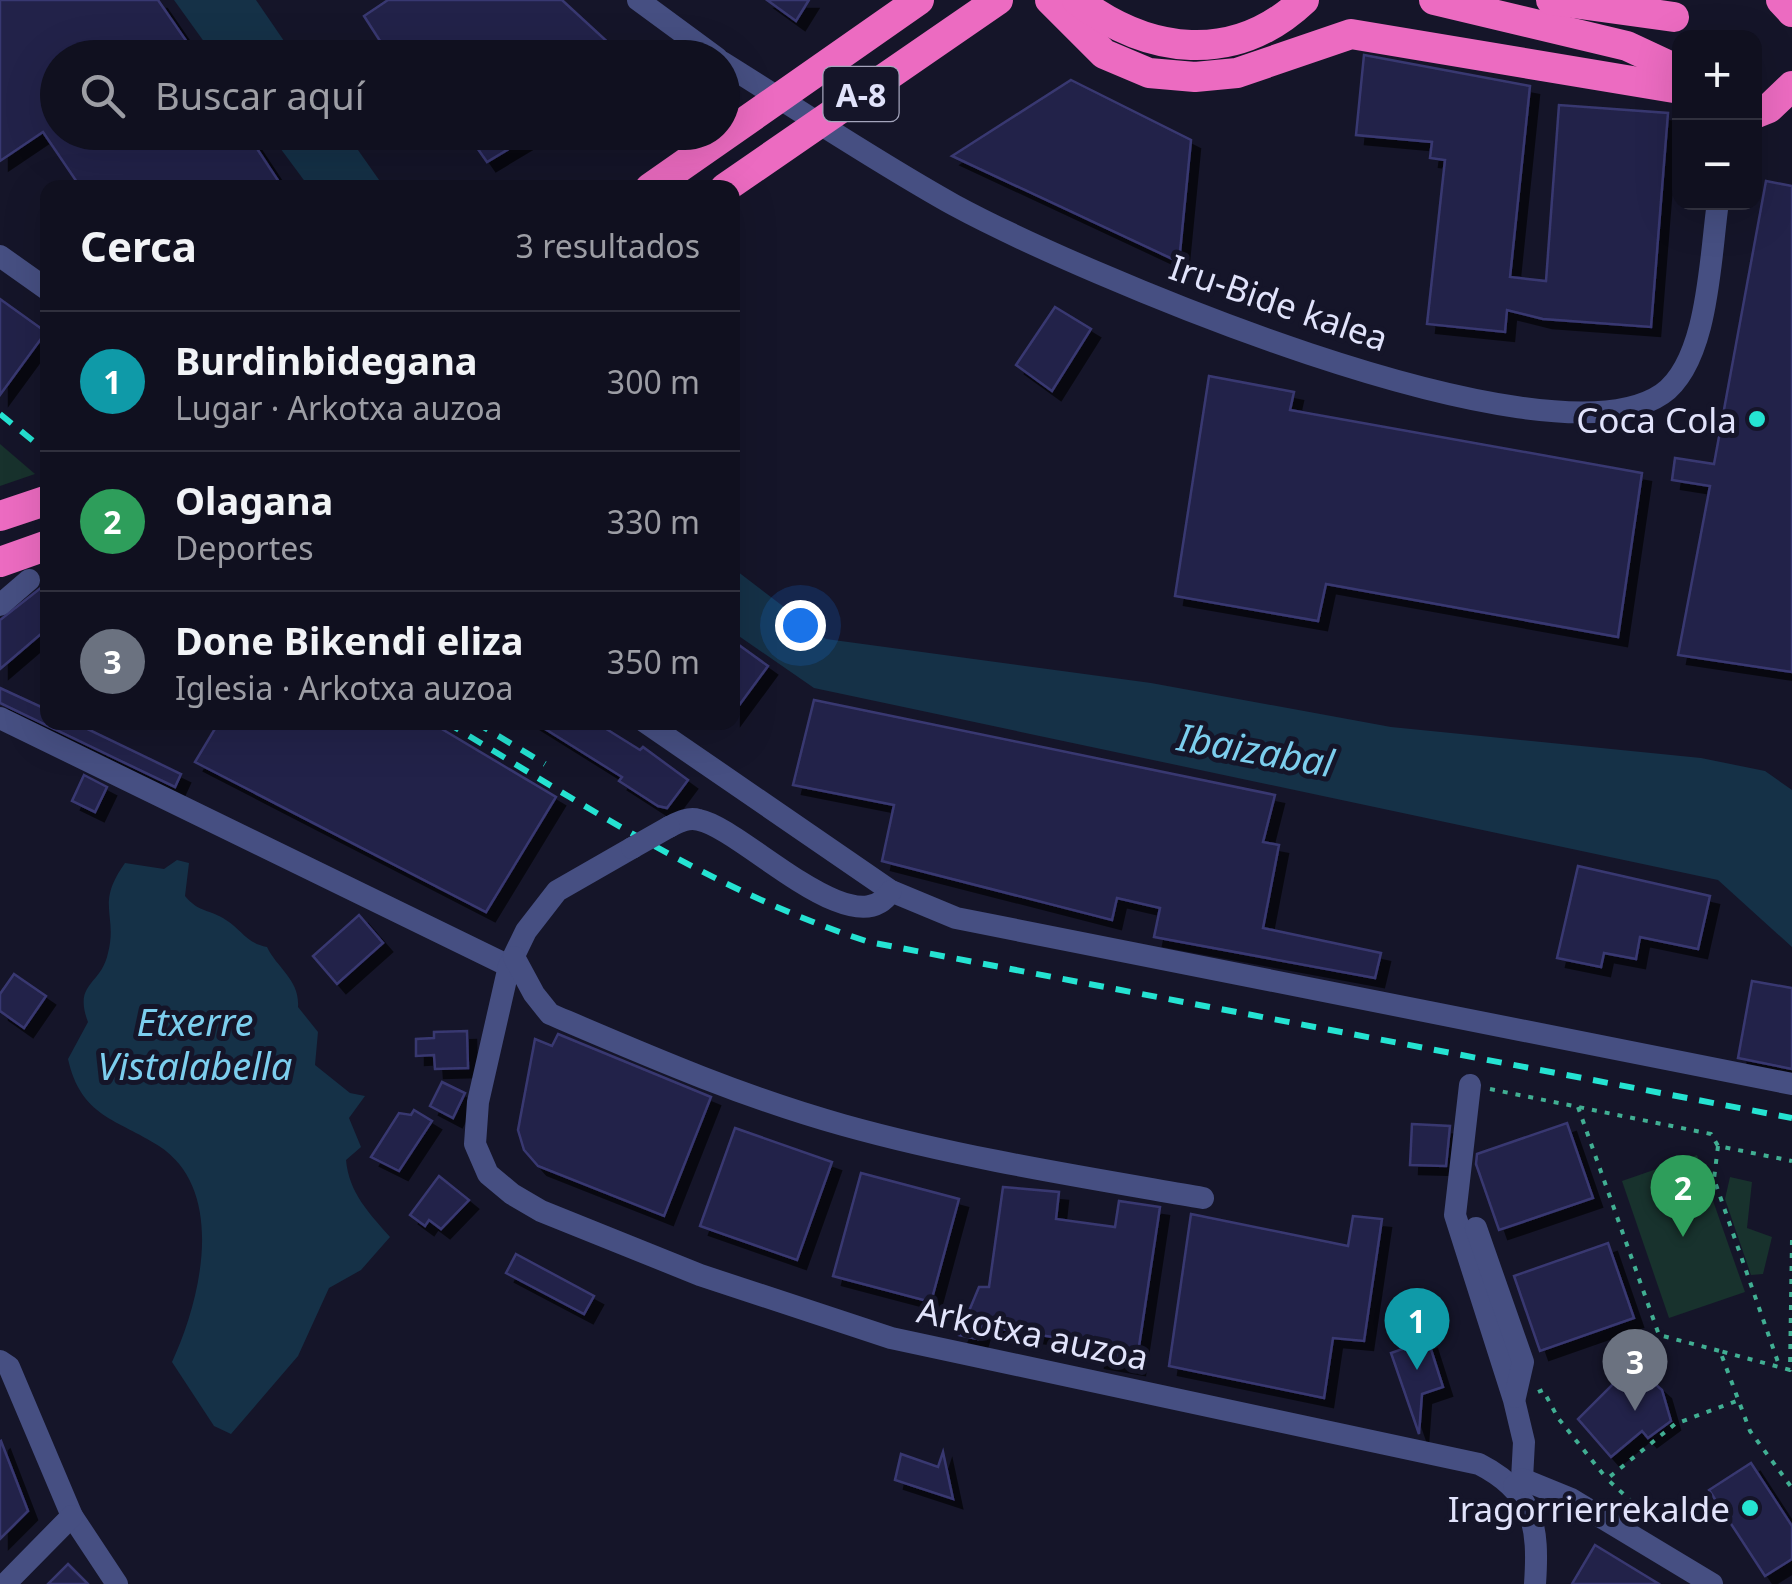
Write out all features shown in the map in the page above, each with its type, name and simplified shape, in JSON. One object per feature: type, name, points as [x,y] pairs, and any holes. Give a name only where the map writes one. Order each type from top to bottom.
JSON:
[{"type":"highway","name":"A-8","points":[[740,125],[919,0]]},
{"type":"highway","name":"A-8","points":[[737,180],[998,0]]},
{"type":"highway","points":[[1050,0],[1104,54],[1149,73],[1195,78],[1237,73],[1351,34],[1672,79]]},
{"type":"highway","points":[[1077,0],[1132,36],[1194,47],[1251,34],[1275,24],[1304,0]]},
{"type":"highway","points":[[1434,0],[1627,46],[1672,77]]},
{"type":"highway","points":[[1550,0],[1683,9]]},
{"type":"highway","points":[[1781,0],[1792,12]]},
{"type":"highway","name":"A-8","points":[[661,180],[704,150]]},
{"type":"highway","points":[[0,516],[40,503]]},
{"type":"highway","points":[[0,562],[40,548]]},
{"type":"street","name":"Iru-Bide kalea","points":[[638,0],[693,40]]},
{"type":"street","name":"Iru-Bide kalea","points":[[740,72],[956,206],[1112,282],[1305,352],[1457,396],[1618,413],[1664,393],[1692,356],[1717,210]]},
{"type":"street","points":[[0,256],[40,284]]},
{"type":"street","points":[[0,606],[30,580]]},
{"type":"street","points":[[0,718],[512,962],[550,1014],[694,1076],[843,1125],[1005,1163],[1203,1198]]},
{"type":"street","points":[[656,730],[891,891],[956,918],[1034,937],[1792,1084]]},
{"type":"street","points":[[512,962],[526,931],[557,891],[685,820],[713,825],[801,882],[846,904],[874,906],[884,902],[891,891]]},
{"type":"street","name":"Arkotxa auzoa","points":[[512,962],[478,1102],[476,1144],[488,1174],[541,1212],[798,1310],[891,1338],[1479,1464],[1518,1482],[1571,1498],[1712,1584]]},
{"type":"street","points":[[1470,1085],[1455,1215],[1524,1442],[1518,1482],[1532,1518],[1535,1584]]},
{"type":"street","points":[[0,1360],[9,1367],[72,1516],[117,1584]]},
{"type":"street","points":[[5,1584],[72,1516]]},
{"type":"path","points":[[1470,1085],[1711,1134],[1718,1146],[1714,1179],[1779,1366]]},
{"type":"path","points":[[1578,1108],[1659,1335],[1790,1370],[1792,1240]]},
{"type":"path","points":[[1718,1146],[1792,1161]]},
{"type":"path","points":[[1720,1350],[1750,1431],[1792,1488]]},
{"type":"path","points":[[1514,1400],[1543,1390],[1558,1418],[1607,1479],[1654,1522],[1645,1544]]},
{"type":"path","points":[[1607,1479],[1675,1424],[1738,1400]]},
{"type":"green space","points":[[0,444],[35,474],[0,486]]},
{"type":"green space","points":[[1697,1155],[1745,1292],[1669,1318],[1622,1181]]},
{"type":"green space","points":[[1730,1177],[1752,1182],[1747,1228],[1772,1237],[1763,1274],[1751,1275],[1725,1199]]},
{"type":"water","points":[[174,0],[256,0],[283,40],[203,40]]},
{"type":"water","points":[[282,150],[358,150],[379,180],[304,180]]},
{"type":"water","name":"Ibaizabal","points":[[740,573],[826,639],[1151,683],[1391,727],[1701,758],[1765,771],[1792,790],[1792,947],[1718,880],[814,688],[740,637]]},
{"type":"water","name":"Etxerre Vistalabella","points":[[177,860],[189,863],[185,896],[267,947],[292,982],[298,1007],[318,1032],[315,1065],[350,1093],[365,1096],[349,1118],[361,1147],[346,1160],[348,1172],[361,1202],[390,1237],[361,1270],[329,1288],[298,1356],[231,1434],[214,1426],[172,1362],[191,1309],[202,1248],[201,1218],[194,1190],[181,1166],[159,1146],[91,1105],[74,1078],[68,1059],[88,1022],[84,1009],[86,991],[108,953],[109,900],[116,877],[125,863],[164,869]]},
{"type":"building","points":[[0,0],[158,0],[186,40],[40,40],[40,134],[0,161]]},
{"type":"building","points":[[388,0],[562,0],[605,40],[379,40],[364,16]]},
{"type":"building","points":[[767,0],[809,0],[796,21]]},
{"type":"building","points":[[1364,55],[1530,86],[1510,277],[1546,281],[1559,105],[1668,113],[1651,327],[1543,319],[1507,310],[1505,332],[1427,324],[1445,160],[1430,158],[1432,142],[1356,135]]},
{"type":"building","points":[[1071,80],[1191,140],[1179,262],[952,156]]},
{"type":"building","points":[[55,150],[258,150],[278,180],[76,180]]},
{"type":"building","points":[[479,150],[507,150],[487,162]]},
{"type":"building","name":"Coca Cola","points":[[1766,181],[1792,186],[1792,672],[1678,655],[1710,486],[1672,480],[1675,458],[1714,464]]},
{"type":"building","points":[[0,299],[40,328],[40,340],[0,395]]},
{"type":"building","points":[[1055,307],[1091,329],[1052,391],[1016,365]]},
{"type":"building","points":[[1209,376],[1294,392],[1290,410],[1642,473],[1618,637],[1326,584],[1318,621],[1175,596]]},
{"type":"building","points":[[40,589],[40,635],[0,669],[0,620]]},
{"type":"building","points":[[740,646],[768,666],[740,704]]},
{"type":"building","points":[[0,688],[40,706],[40,722],[0,703]]},
{"type":"building","points":[[814,700],[1275,795],[1263,842],[1279,845],[1263,928],[1381,953],[1375,978],[1154,937],[1160,908],[1117,898],[1112,920],[882,861],[894,805],[793,785]]},
{"type":"building","points":[[56,730],[90,730],[181,774],[175,787]]},
{"type":"building","points":[[214,730],[443,730],[556,797],[486,912],[195,762]]},
{"type":"building","points":[[547,730],[608,730],[640,750],[643,747],[688,780],[667,808],[619,781],[622,777]]},
{"type":"building","points":[[84,775],[107,787],[95,812],[72,801]]},
{"type":"building","points":[[1578,866],[1710,896],[1698,949],[1640,937],[1636,959],[1604,953],[1601,967],[1557,958]]},
{"type":"building","points":[[359,915],[383,943],[337,984],[313,956]]},
{"type":"building","points":[[14,974],[46,996],[24,1028],[0,1011],[0,994]]},
{"type":"building","points":[[1752,981],[1792,988],[1792,1069],[1738,1058]]},
{"type":"building","points":[[467,1031],[468,1068],[435,1069],[434,1055],[416,1056],[416,1039],[434,1038],[434,1032]]},
{"type":"building","points":[[558,1034],[711,1097],[664,1216],[538,1166],[524,1150],[518,1130],[535,1039],[552,1046]]},
{"type":"building","points":[[442,1082],[465,1093],[453,1118],[430,1106]]},
{"type":"building","points":[[414,1110],[432,1121],[399,1171],[371,1157],[399,1113],[411,1115]]},
{"type":"building","points":[[1567,1123],[1593,1198],[1499,1230],[1476,1164],[1477,1154]]},
{"type":"building","points":[[1412,1124],[1450,1126],[1446,1166],[1410,1165]]},
{"type":"building","points":[[735,1128],[832,1162],[797,1260],[700,1226]]},
{"type":"building","points":[[861,1173],[959,1199],[931,1302],[833,1276]]},
{"type":"building","points":[[439,1176],[469,1200],[441,1229],[429,1220],[425,1226],[410,1215]]},
{"type":"building","points":[[1003,1187],[1059,1192],[1056,1219],[1115,1227],[1119,1201],[1160,1207],[1136,1366],[1096,1359],[1098,1344],[982,1326],[978,1339],[959,1335],[979,1287],[989,1287]]},
{"type":"building","points":[[1191,1214],[1348,1246],[1353,1216],[1382,1219],[1364,1341],[1333,1338],[1324,1398],[1169,1366]]},
{"type":"building","points":[[1608,1243],[1634,1318],[1540,1351],[1514,1276]]},
{"type":"building","points":[[516,1254],[594,1296],[584,1314],[506,1273]]},
{"type":"building","points":[[1428,1340],[1443,1387],[1422,1394],[1419,1434],[1391,1353]]},
{"type":"building","points":[[1627,1370],[1637,1382],[1653,1382],[1662,1390],[1671,1421],[1648,1438],[1642,1431],[1611,1457],[1578,1419]]},
{"type":"building","points":[[0,1442],[28,1511],[0,1539]]},
{"type":"building","points":[[943,1452],[953,1499],[895,1480],[901,1454],[938,1467]]},
{"type":"building","name":"Iragorrierrekalde","points":[[1751,1463],[1792,1526],[1792,1559],[1765,1576],[1709,1490]]},
{"type":"building","points":[[1595,1545],[1659,1584],[1572,1584]]},
{"type":"building","points":[[68,1564],[88,1584],[48,1584]]},
{"type":"railway","points":[[0,414],[40,446]]},
{"type":"railway","points":[[459,730],[704,872],[813,922],[869,942],[1792,1118]]},
{"type":"railway","points":[[488,730],[545,764]]},
{"type":"place","name":"Coca Cola","points":[[1757,419]]},
{"type":"place","name":"Olagana","points":[[1683,1237]]},
{"type":"place","name":"Burdinbidegana","points":[[1417,1370]]},
{"type":"place","name":"Done Bikendi eliza","points":[[1635,1411]]},
{"type":"place","name":"Iragorrierrekalde","points":[[1750,1508]]}]
